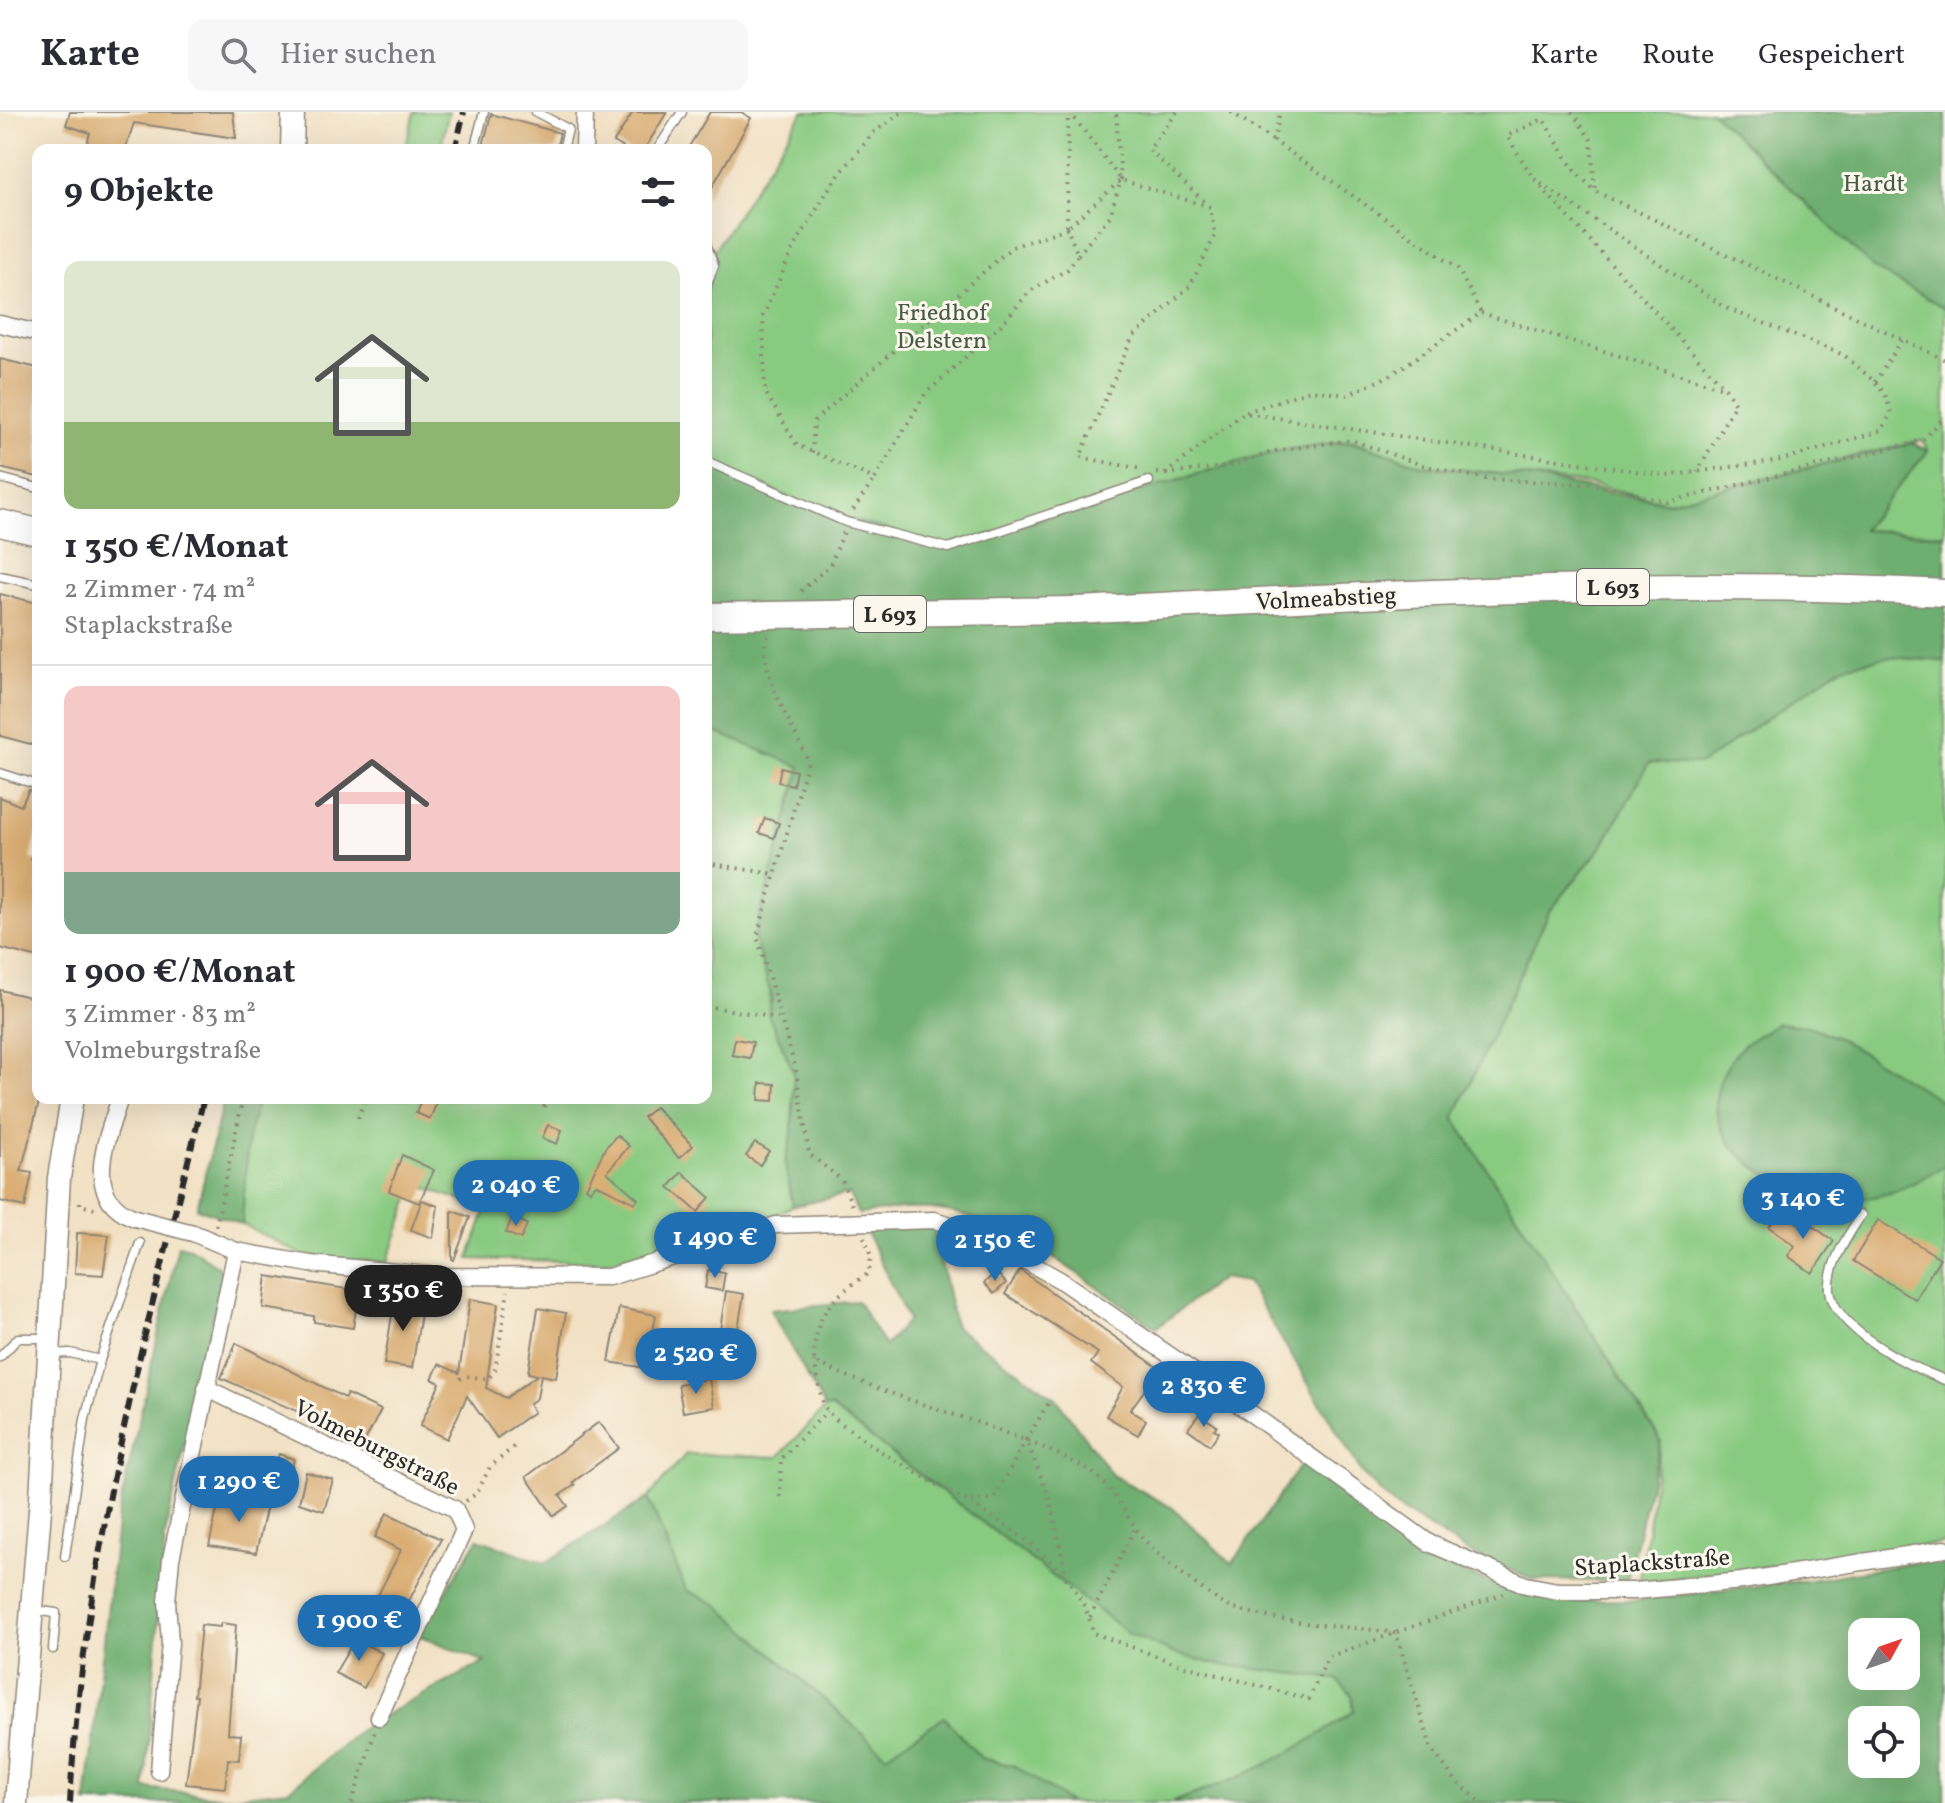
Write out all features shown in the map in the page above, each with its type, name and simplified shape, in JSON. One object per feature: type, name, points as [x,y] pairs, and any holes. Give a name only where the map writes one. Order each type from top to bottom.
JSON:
[{"type":"main road","points":[[0,523],[32,531]]},
{"type":"main road","name":"Volmeabstieg","points":[[712,616],[1074,610],[1615,587],[1741,585],[1945,593]]},
{"type":"street","points":[[292,144],[293,112]]},
{"type":"street","points":[[584,144],[585,112]]},
{"type":"street","points":[[0,324],[32,332]]},
{"type":"street","points":[[16,1803],[33,1610],[59,1178],[71,1104]]},
{"type":"street","name":"Staplackstraße","points":[[118,1104],[100,1158],[100,1173],[112,1204],[135,1218],[212,1239],[236,1251],[437,1276],[609,1277],[776,1225],[908,1218],[934,1220],[976,1233],[1012,1251],[1197,1374],[1429,1543],[1526,1585],[1558,1591],[1635,1591],[1742,1581],[1945,1549]]},
{"type":"street","points":[[159,1771],[170,1643],[167,1601],[171,1559],[236,1251]]},
{"type":"street","name":"Volmeburgstraße","points":[[206,1388],[455,1509],[464,1530],[379,1717]]},
{"type":"lane","points":[[476,144],[484,112]]},
{"type":"lane","points":[[536,112],[568,129],[564,144]]},
{"type":"lane","points":[[661,144],[682,112]]},
{"type":"lane","points":[[712,464],[800,505],[846,522],[948,548],[1149,481]]},
{"type":"lane","points":[[0,478],[32,486]]},
{"type":"lane","points":[[0,576],[32,583]]},
{"type":"lane","points":[[0,773],[32,783]]},
{"type":"lane","points":[[1861,1215],[1840,1250],[1829,1286],[1833,1304],[1870,1340],[1896,1358],[1945,1380]]},
{"type":"lane","points":[[65,1556],[85,1419],[100,1360],[140,1243]]},
{"type":"lane","points":[[0,1357],[11,1350],[18,1338],[100,1360]]},
{"type":"lane","points":[[33,1610],[56,1613],[53,1649]]},
{"type":"path","points":[[875,479],[797,445],[765,392],[763,316],[793,249],[831,185],[873,133],[902,112]]},
{"type":"path","points":[[1069,112],[1121,180],[1210,207]]},
{"type":"path","points":[[1069,112],[1067,228],[1078,255]]},
{"type":"path","points":[[791,600],[830,565],[842,542],[846,522],[925,394],[1000,326],[1030,291],[1068,269],[1110,216],[1121,180],[1116,112]]},
{"type":"path","points":[[1177,112],[1149,150],[1210,207],[1215,236],[1190,286],[1132,338],[1080,457],[1165,474],[1230,466],[1276,451],[1351,440],[1422,465],[1485,479],[1590,484],[1668,502],[1913,443],[1923,439],[1945,417]]},
{"type":"path","points":[[1231,112],[1458,269],[1481,313],[1726,389]]},
{"type":"path","points":[[1274,141],[1280,112]]},
{"type":"path","points":[[1572,112],[1591,140],[1595,191]]},
{"type":"path","points":[[1697,472],[1735,404],[1726,389],[1534,179],[1507,136],[1543,119],[1574,170],[1595,191],[1945,360]]},
{"type":"path","points":[[1244,413],[1667,476],[1781,460],[1881,431],[1891,413],[1885,394],[1844,355],[1726,308],[1534,179]]},
{"type":"path","points":[[812,453],[814,421],[1012,247],[1067,228],[1121,180]]},
{"type":"path","points":[[1149,481],[1165,474],[1244,413],[1310,390],[1347,395],[1391,375],[1481,313]]},
{"type":"path","points":[[1875,382],[1902,340]]},
{"type":"path","points":[[770,631],[765,642],[767,669],[808,761],[757,936],[778,1018],[796,1070],[809,1154],[842,1180],[871,1256],[869,1273],[834,1298],[814,1332],[814,1361],[827,1411],[880,1452],[969,1501],[1065,1573],[1083,1599],[1093,1633],[1181,1665],[1309,1699],[1328,1657],[1526,1585]]},
{"type":"path","points":[[712,864],[774,874]]},
{"type":"path","points":[[712,1007],[778,1018]]},
{"type":"path","points":[[212,1239],[242,1104]]},
{"type":"path","points":[[358,1118],[363,1104]]},
{"type":"path","points":[[460,1379],[465,1376],[488,1379],[495,1370],[510,1277]]},
{"type":"path","points":[[814,1361],[871,1388],[960,1414],[1091,1470],[1153,1550],[1226,1605],[1303,1624],[1396,1633]]},
{"type":"path","points":[[969,1501],[994,1498],[1048,1404]]},
{"type":"path","points":[[780,1497],[781,1459],[827,1411]]},
{"type":"path","points":[[1026,1440],[1050,1498],[1065,1573]]},
{"type":"path","points":[[455,1509],[477,1493],[490,1467],[517,1444]]},
{"type":"path","points":[[1090,1617],[1136,1527]]},
{"type":"path","points":[[1396,1633],[1432,1750],[1456,1781],[1482,1803]]},
{"type":"path","points":[[352,1803],[379,1717]]},
{"type":"green space","points":[[414,112],[449,112],[441,144],[406,144]]},
{"type":"green space","name":"Friedhof Delstern","points":[[803,112],[1945,112],[1872,267],[1945,308],[1945,534],[1862,530],[1928,451],[1922,440],[1668,502],[1590,484],[1422,465],[1351,440],[1276,451],[948,547],[846,522],[712,463],[712,254]]},
{"type":"green space","name":"Hardt","points":[[1712,112],[1945,112],[1945,308],[1872,267]]},
{"type":"green space","points":[[1351,441],[1421,465],[1533,478],[1668,502],[1913,443],[1928,451],[1862,530],[1945,535],[1945,661],[1887,657],[1843,666],[1701,764],[1649,763],[1603,845],[1549,912],[1454,1118],[1661,1441],[1627,1579],[1534,1580],[1470,1553],[1395,1506],[1364,1476],[1247,1282],[1222,1278],[1156,1328],[1049,1255],[991,1225],[931,1209],[858,1214],[849,1194],[793,1206],[785,1164],[792,1135],[794,1072],[768,1014],[772,998],[754,937],[801,767],[712,730],[712,464],[801,505],[947,547],[1277,451]]},
{"type":"green space","points":[[1887,657],[1945,661],[1945,1543],[1639,1583],[1661,1441],[1454,1118],[1549,912],[1603,845],[1649,762],[1701,764],[1842,666]]},
{"type":"green space","points":[[712,730],[802,767],[790,814],[768,1014],[794,1072],[792,1135],[785,1164],[793,1206],[769,1218],[606,1262],[469,1259],[486,1209],[415,1184],[387,1263],[303,1256],[242,1224],[248,1137],[256,1104],[712,1104]]},
{"type":"green space","points":[[1777,1023],[1809,1026],[1840,1039],[1945,1103],[1945,1165],[1896,1191],[1853,1198],[1819,1193],[1785,1183],[1742,1156],[1727,1138],[1718,1118],[1717,1096],[1724,1072],[1742,1047]]},
{"type":"green space","points":[[223,1104],[256,1104],[248,1137],[242,1224],[197,1208]]},
{"type":"green space","points":[[909,1226],[934,1229],[955,1327],[1056,1398],[1112,1475],[1173,1508],[1232,1564],[1302,1463],[1383,1525],[1462,1572],[1531,1596],[1556,1601],[1642,1600],[1809,1580],[1945,1558],[1945,1803],[1170,1803],[1243,1775],[1311,1740],[1354,1711],[1352,1695],[1336,1679],[1215,1664],[1175,1654],[1129,1634],[831,1407],[825,1408],[770,1310],[857,1301],[885,1346],[908,1320],[866,1231]]},
{"type":"green space","points":[[178,1245],[190,1248],[223,1270],[165,1535],[145,1788],[226,1797],[289,1790],[366,1725],[485,1662],[418,1635],[478,1539],[545,1563],[648,1498],[686,1590],[718,1605],[886,1755],[944,1717],[981,1758],[1015,1766],[1070,1803],[86,1803],[118,1515]]},
{"type":"green space","points":[[830,1407],[1080,1596],[1337,1679],[1352,1695],[1354,1711],[1315,1740],[1265,1768],[1170,1803],[1070,1803],[1015,1767],[981,1758],[944,1718],[886,1755],[718,1605],[686,1590],[648,1498],[686,1454],[778,1457],[825,1408]]},
{"type":"building","points":[[70,112],[233,112],[236,138],[134,123],[127,144],[87,144],[90,133],[66,125]]},
{"type":"building","points":[[633,112],[667,112],[648,144],[614,142]]},
{"type":"building","points":[[710,112],[741,112],[751,118],[712,187],[712,144],[691,144]]},
{"type":"building","points":[[491,114],[560,133],[557,144],[484,144]]},
{"type":"building","points":[[0,359],[32,367],[32,476],[0,468]]},
{"type":"building","points":[[0,594],[32,602],[32,744],[0,736]]},
{"type":"building","points":[[781,767],[796,771],[793,785],[778,782]]},
{"type":"building","points":[[29,790],[32,791],[32,956],[0,948],[0,797],[21,806]]},
{"type":"building","points":[[765,818],[779,823],[774,838],[759,833]]},
{"type":"building","points":[[0,990],[32,998],[32,1104],[38,1106],[21,1171],[32,1173],[25,1207],[0,1201]]},
{"type":"building","points":[[735,1039],[753,1042],[750,1058],[732,1055]]},
{"type":"building","points":[[760,1083],[775,1084],[774,1101],[759,1100]]},
{"type":"building","points":[[420,1104],[436,1104],[430,1119],[416,1113]]},
{"type":"building","points":[[655,1107],[693,1146],[679,1158],[643,1117]]},
{"type":"building","points":[[548,1125],[562,1130],[557,1144],[542,1138]]},
{"type":"building","points":[[617,1135],[629,1146],[607,1172],[638,1199],[635,1203],[596,1184],[590,1191],[586,1188],[605,1148]]},
{"type":"building","points":[[755,1143],[769,1151],[760,1165],[746,1156]]},
{"type":"building","points":[[402,1155],[434,1170],[419,1203],[389,1191]]},
{"type":"building","points":[[529,1172],[546,1179],[540,1193],[523,1186]]},
{"type":"building","points":[[682,1172],[710,1197],[698,1212],[669,1187]]},
{"type":"building","points":[[472,1184],[493,1191],[487,1209],[466,1200]]},
{"type":"building","points":[[422,1200],[438,1206],[433,1238],[411,1230]]},
{"type":"building","points":[[452,1211],[470,1217],[454,1260],[452,1259]]},
{"type":"building","points":[[1780,1211],[1807,1229],[1811,1225],[1834,1241],[1812,1273],[1788,1256],[1795,1246],[1769,1227]]},
{"type":"building","points":[[512,1217],[527,1224],[521,1239],[506,1233]]},
{"type":"building","points":[[1878,1220],[1940,1258],[1915,1299],[1853,1261]]},
{"type":"building","points":[[77,1233],[109,1235],[103,1275],[75,1273]]},
{"type":"building","points":[[708,1270],[725,1273],[722,1291],[705,1288]]},
{"type":"building","points":[[1020,1270],[1160,1369],[1130,1410],[1146,1420],[1138,1435],[1106,1416],[1123,1387],[1091,1363],[1098,1353],[1005,1294]]},
{"type":"building","points":[[996,1272],[1006,1283],[994,1294],[984,1283]]},
{"type":"building","points":[[267,1276],[359,1291],[353,1328],[314,1322],[314,1316],[263,1308]]},
{"type":"building","points":[[726,1291],[744,1294],[735,1346],[718,1343]]},
{"type":"building","points":[[395,1297],[423,1302],[412,1368],[384,1364]]},
{"type":"building","points":[[470,1299],[498,1304],[486,1388],[506,1398],[537,1375],[528,1373],[538,1308],[566,1313],[556,1378],[541,1375],[537,1398],[529,1404],[534,1412],[497,1438],[467,1396],[447,1439],[420,1426],[440,1383],[432,1379],[439,1364],[459,1373]]},
{"type":"building","points":[[619,1308],[656,1315],[646,1368],[609,1362]]},
{"type":"building","points":[[236,1343],[345,1398],[347,1394],[381,1410],[365,1441],[221,1378]]},
{"type":"building","points":[[709,1379],[714,1407],[683,1412],[678,1384]]},
{"type":"building","points":[[1199,1414],[1217,1426],[1214,1429],[1219,1432],[1210,1445],[1188,1429]]},
{"type":"building","points":[[599,1422],[619,1448],[560,1495],[568,1506],[554,1516],[526,1477]]},
{"type":"building","points":[[279,1454],[294,1459],[289,1481],[273,1477]]},
{"type":"building","points":[[306,1472],[333,1480],[324,1511],[299,1503]]},
{"type":"building","points":[[246,1495],[268,1501],[256,1553],[209,1546],[220,1496],[245,1501]]},
{"type":"building","points":[[387,1513],[441,1539],[398,1622],[371,1609],[401,1550],[375,1537]]},
{"type":"building","points":[[221,1623],[236,1625],[228,1734],[241,1735],[239,1760],[228,1759],[225,1788],[186,1784],[197,1696],[194,1696],[201,1625],[220,1627]]},
{"type":"building","points":[[355,1639],[382,1653],[364,1688],[335,1673]]},
{"type":"railway","points":[[456,144],[464,112]]},
{"type":"railway","points":[[70,1803],[77,1713],[103,1535],[139,1360],[202,1104]]}]
